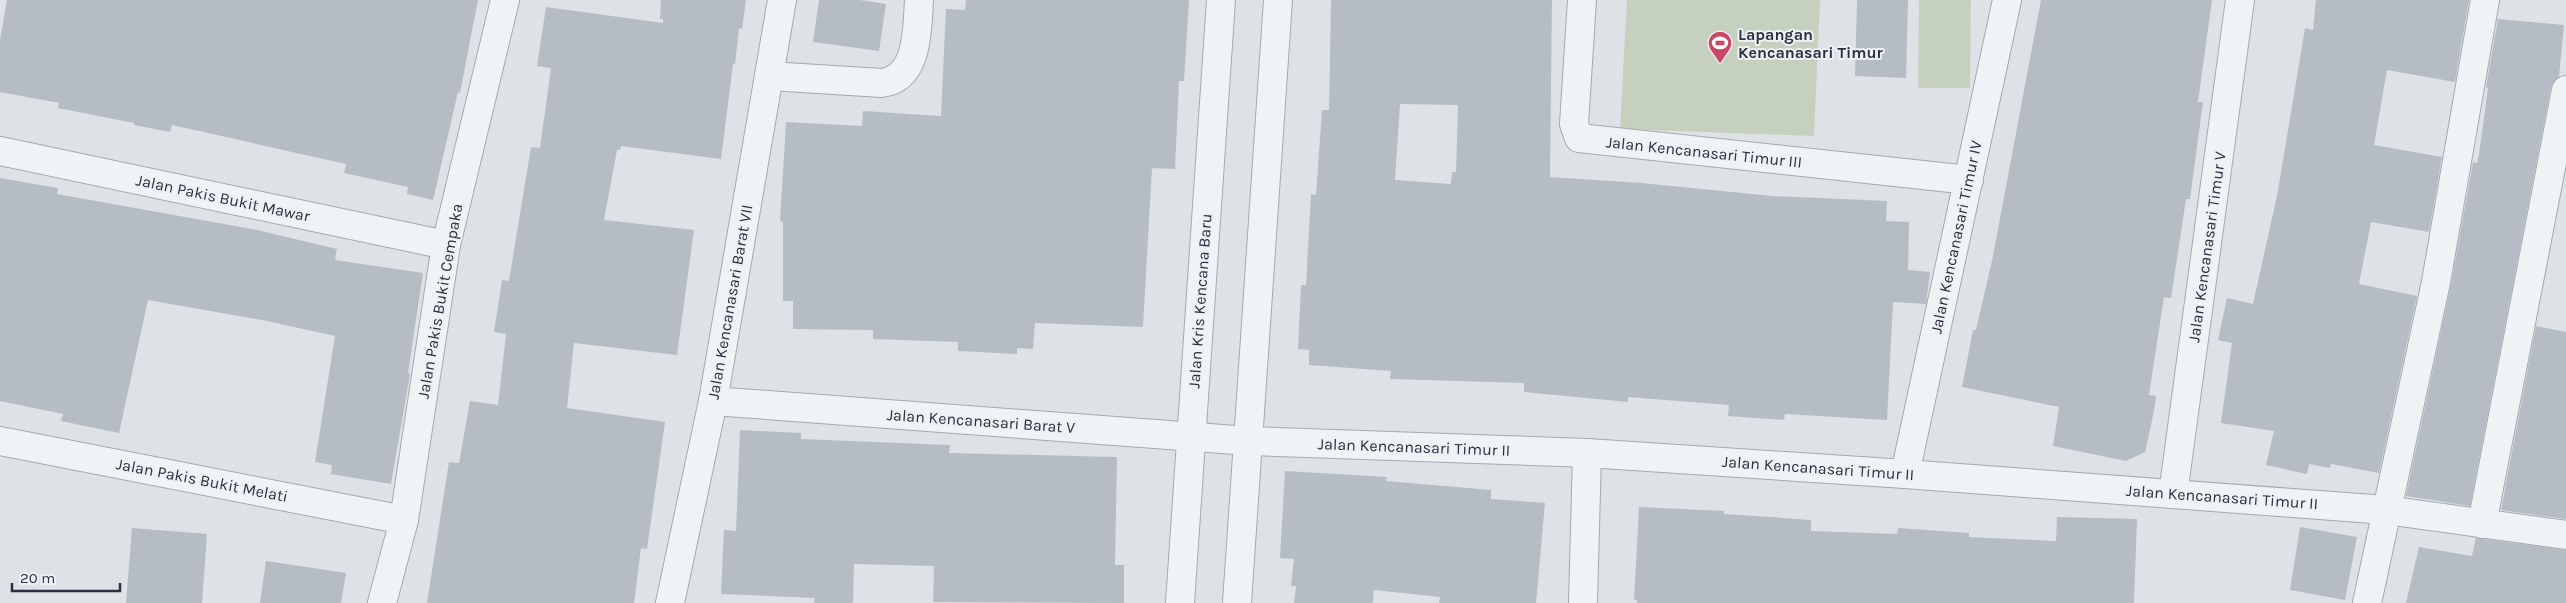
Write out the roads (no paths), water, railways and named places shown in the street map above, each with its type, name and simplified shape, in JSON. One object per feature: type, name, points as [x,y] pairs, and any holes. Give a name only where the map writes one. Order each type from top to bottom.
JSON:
[{"type":"street","name":"Jalan Pakis Bukit Cempaka","points":[[382,603],[404,520],[446,245],[505,0]]},
{"type":"street","name":"Jalan Kencanasari Barat VII","points":[[670,603],[713,400],[782,0]]},
{"type":"street","points":[[769,76],[882,84],[898,79],[906,72],[914,50],[919,0]]},
{"type":"street","name":"Jalan Kris Kencana Baru","points":[[1180,603],[1221,0]]},
{"type":"street","points":[[1237,603],[1278,0]]},
{"type":"street","name":"Jalan Kencanasari Timur III","points":[[1582,0],[1574,124],[1574,130],[1579,138],[1969,180]]},
{"type":"street","name":"Jalan Kencanasari Timur IV","points":[[1905,474],[2007,0]]},
{"type":"street","name":"Jalan Kencanasari Timur V","points":[[2173,494],[2240,0]]},
{"type":"street","points":[[2367,603],[2436,282],[2485,0]]},
{"type":"street","points":[[2482,524],[2566,90]]},
{"type":"street","name":"Jalan Pakis Bukit Mawar","points":[[0,151],[446,245]]},
{"type":"street","name":"Jalan Kencanasari Barat V","points":[[713,400],[1249,441]]},
{"type":"street","name":"Jalan Pakis Bukit Melati","points":[[0,441],[404,520]]},
{"type":"street","name":"Jalan Kencanasari Timur II","points":[[1249,441],[1588,454],[1905,474],[2386,510],[2566,534]]},
{"type":"street","points":[[1583,603],[1588,454]]},
{"type":"place","name":"Lapangan Kencanasari Timur","points":[[1720,64]]}]
